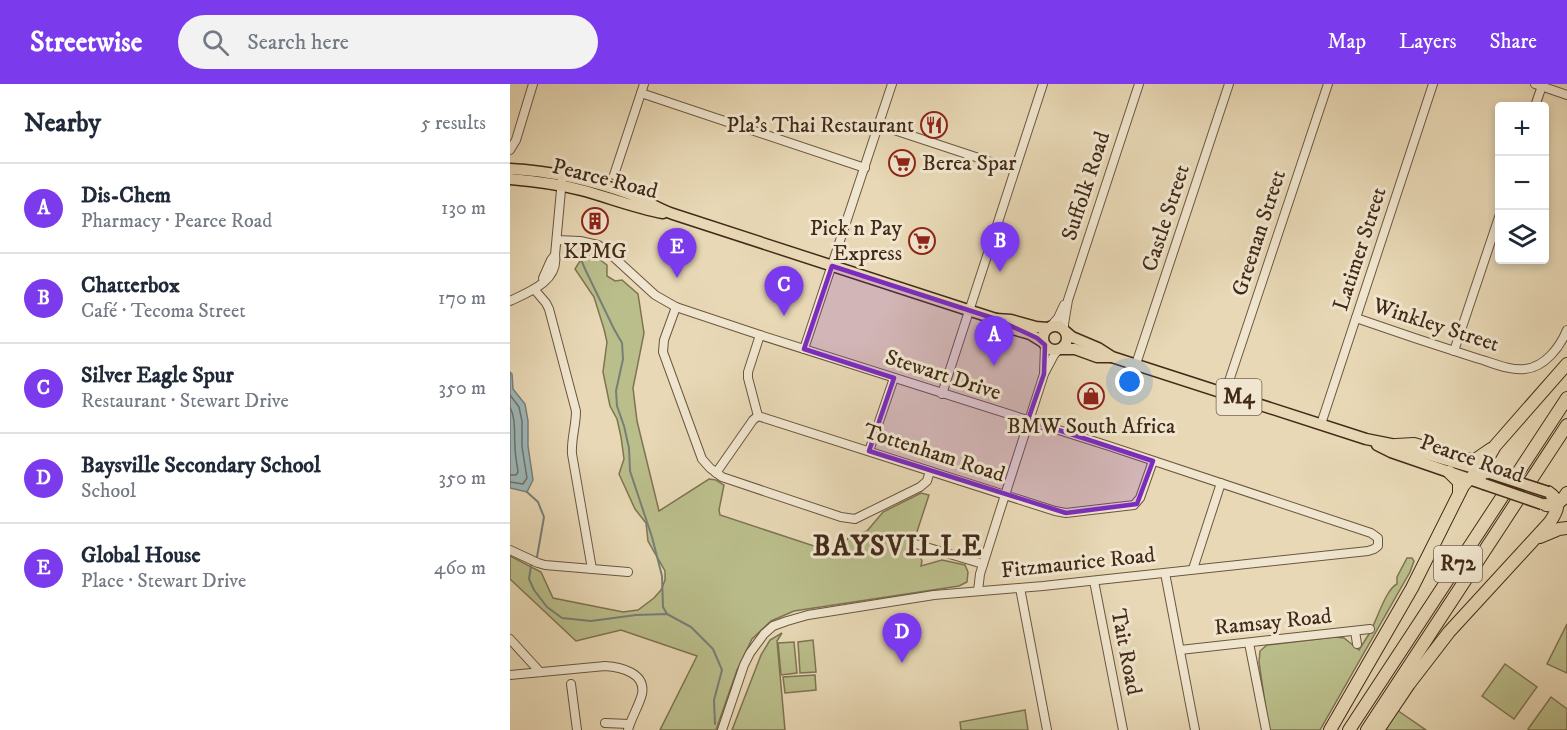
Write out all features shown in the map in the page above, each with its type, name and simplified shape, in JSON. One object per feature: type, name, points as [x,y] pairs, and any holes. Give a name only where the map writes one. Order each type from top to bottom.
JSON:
[{"type":"highway","points":[[1485,476],[1485,462],[1495,446],[1567,364]]},
{"type":"highway","name":"R72","points":[[1349,730],[1567,398]]},
{"type":"highway","name":"R72","points":[[1366,730],[1567,425]]},
{"type":"highway","points":[[1396,445],[1414,444],[1464,459],[1475,460],[1495,446]]},
{"type":"highway","points":[[1449,472],[1460,482],[1459,494]]},
{"type":"highway","points":[[1330,730],[1412,588],[1468,479],[1476,474],[1485,476],[1497,488]]},
{"type":"highway","points":[[1378,730],[1409,684],[1449,632],[1546,528],[1554,516],[1557,502]]},
{"type":"highway","points":[[1530,544],[1550,532],[1567,528]]},
{"type":"main road","name":"M4","points":[[510,169],[529,175]]},
{"type":"main road","name":"Pearce Road","points":[[529,175],[562,180],[581,190],[649,211],[673,214],[996,319],[1011,320],[1036,327],[1059,326],[1072,337],[1112,357]]},
{"type":"main road","name":"M4","points":[[510,179],[529,175]]},
{"type":"main road","name":"Pearce Road","points":[[996,319],[1009,328],[1030,334],[1051,350],[1075,350],[1097,357],[1112,357],[1136,364],[1366,439],[1396,445],[1557,502]]},
{"type":"main road","points":[[1044,344],[1043,335],[1049,327]]},
{"type":"main road","points":[[1060,349],[1067,341],[1065,331]]},
{"type":"main road","name":"Pearce Road","points":[[1366,439],[1391,452],[1468,479]]},
{"type":"main road","name":"Pearce Road","points":[[1497,488],[1557,502]]},
{"type":"street","points":[[510,150],[516,140],[533,84]]},
{"type":"street","points":[[804,349],[892,84]]},
{"type":"street","points":[[942,394],[1043,84]]},
{"type":"street","name":"Suffolk Road","points":[[1065,331],[1068,300],[1139,84]]},
{"type":"street","name":"Castle Street","points":[[1136,364],[1229,84]]},
{"type":"street","name":"Greenan Street","points":[[1225,393],[1328,84]]},
{"type":"street","name":"Latimer Street","points":[[1321,424],[1433,84]]},
{"type":"street","points":[[1536,102],[1538,85],[1567,95]]},
{"type":"street","points":[[614,175],[642,88],[865,168]]},
{"type":"street","points":[[879,125],[1015,170]]},
{"type":"street","points":[[510,302],[547,281],[554,271],[562,180]]},
{"type":"street","points":[[1454,351],[1495,229]]},
{"type":"street","name":"Stewart Drive","points":[[556,240],[580,241],[598,245],[654,295],[676,307],[1334,521]]},
{"type":"street","points":[[535,288],[549,309],[576,411],[571,445],[592,569]]},
{"type":"street","name":"Suffolk Road","points":[[1049,327],[1056,321],[1068,300]]},
{"type":"street","points":[[676,307],[664,340],[663,352],[702,459],[722,477],[841,517],[855,519],[920,487],[927,481],[930,471]]},
{"type":"street","name":"Winkley Street","points":[[1356,318],[1514,369],[1527,369],[1539,364],[1556,350],[1567,330]]},
{"type":"street","points":[[716,473],[758,416],[748,372],[760,335]]},
{"type":"street","points":[[1044,344],[1044,374]]},
{"type":"street","points":[[978,591],[983,564],[1028,421],[1044,374],[1060,349]]},
{"type":"street","points":[[869,451],[894,378]]},
{"type":"street","name":"Tottenham Road","points":[[758,416],[1066,513],[1134,505],[1140,498],[1153,461]]},
{"type":"street","points":[[1193,569],[1221,483]]},
{"type":"street","name":"Fitzmaurice Road","points":[[722,730],[750,653],[773,626],[787,621],[808,615],[934,594],[1094,581],[1368,551],[1378,546],[1378,538],[1371,532],[1334,521]]},
{"type":"street","points":[[916,544],[983,564]]},
{"type":"street","points":[[510,550],[545,565],[628,572]]},
{"type":"street","points":[[1165,573],[1195,730]]},
{"type":"street","name":"Tait Road","points":[[1094,581],[1123,730]]},
{"type":"street","points":[[1020,588],[1047,730]]},
{"type":"street","name":"Ramsay Road","points":[[1180,650],[1370,629]]},
{"type":"street","points":[[1355,631],[1357,644]]},
{"type":"street","points":[[510,639],[540,672]]},
{"type":"street","points":[[1250,643],[1266,730]]},
{"type":"street","points":[[510,675],[605,666],[615,667],[635,675],[640,680],[642,694],[629,727],[605,723]]},
{"type":"street","points":[[571,684],[577,730]]},
{"type":"highlighted area","points":[[832,266],[996,319],[1037,338],[1045,345],[1044,374],[1028,420],[1153,461],[1137,504],[1066,513],[869,451],[894,378],[804,349]]},
{"type":"green space","points":[[587,250],[607,265],[607,276],[615,281],[622,280],[638,294],[644,333],[633,388],[637,421],[659,511],[709,479],[716,480],[724,485],[720,515],[835,553],[849,537],[867,531],[883,512],[921,493],[929,495],[911,550],[919,555],[922,561],[921,566],[942,560],[965,565],[968,572],[967,582],[959,586],[794,611],[771,621],[752,639],[737,670],[716,730],[660,730],[697,656],[621,630],[576,641],[510,579],[510,556],[541,572],[553,598],[623,612],[638,610],[654,598],[661,590],[665,580],[665,571],[648,541],[646,523],[635,509],[619,474],[624,459],[621,437],[617,419],[610,406],[603,372],[607,342],[594,297],[575,269]]},
{"type":"green space","points":[[1407,558],[1412,558],[1414,561],[1410,572],[1320,730],[1269,730],[1259,662],[1260,651],[1267,645],[1335,637],[1344,638],[1359,650],[1389,593],[1397,584],[1397,577]]},
{"type":"green space","points":[[1567,624],[1567,673],[1547,664]]},
{"type":"green space","points":[[782,633],[777,641],[785,730],[732,730],[761,655],[770,640]]},
{"type":"green space","points":[[813,640],[816,672],[800,673],[798,642]]},
{"type":"green space","points":[[794,642],[797,673],[781,675],[778,643]]},
{"type":"green space","points":[[1505,664],[1537,687],[1514,719],[1482,696]]},
{"type":"green space","points":[[815,675],[816,690],[785,693],[783,677]]},
{"type":"green space","points":[[1551,697],[1567,709],[1567,730],[1529,730],[1528,729]]},
{"type":"green space","points":[[1025,710],[1028,730],[961,730],[960,722]]},
{"type":"green space","points":[[1397,710],[1426,730],[1384,730]]},
{"type":"water","points":[[510,372],[513,389],[525,404],[528,421],[528,446],[533,480],[527,492],[510,488]]},
{"type":"waterway","points":[[580,248],[580,257],[585,269],[622,343],[623,359],[616,391],[617,406],[629,448],[630,471],[652,537],[662,576],[663,607],[667,614]]},
{"type":"waterway","points":[[527,492],[538,502],[544,517],[537,557]]},
{"type":"waterway","points":[[531,566],[529,579],[534,590],[547,607],[562,618],[591,621],[636,615],[667,614],[691,627],[713,649],[722,670],[714,700],[715,724]]},
{"type":"place","name":"Pla's Thai Restaurant","points":[[934,125]]},
{"type":"place","name":"Berea Spar","points":[[902,163]]},
{"type":"place","name":"KPMG","points":[[595,221]]},
{"type":"place","name":"Pick n Pay Express","points":[[922,241]]},
{"type":"place","name":"Chatterbox","points":[[1000,272]]},
{"type":"place","name":"Global House","points":[[677,278]]},
{"type":"place","name":"Silver Eagle Spur","points":[[784,316]]},
{"type":"place","name":"Dis-Chem","points":[[994,366]]},
{"type":"place","name":"BMW South Africa","points":[[1091,396]]},
{"type":"place","name":"Baysville Secondary School","points":[[902,663]]},
{"type":"district","name":"BAYSVILLE","points":[[898,546]]}]
